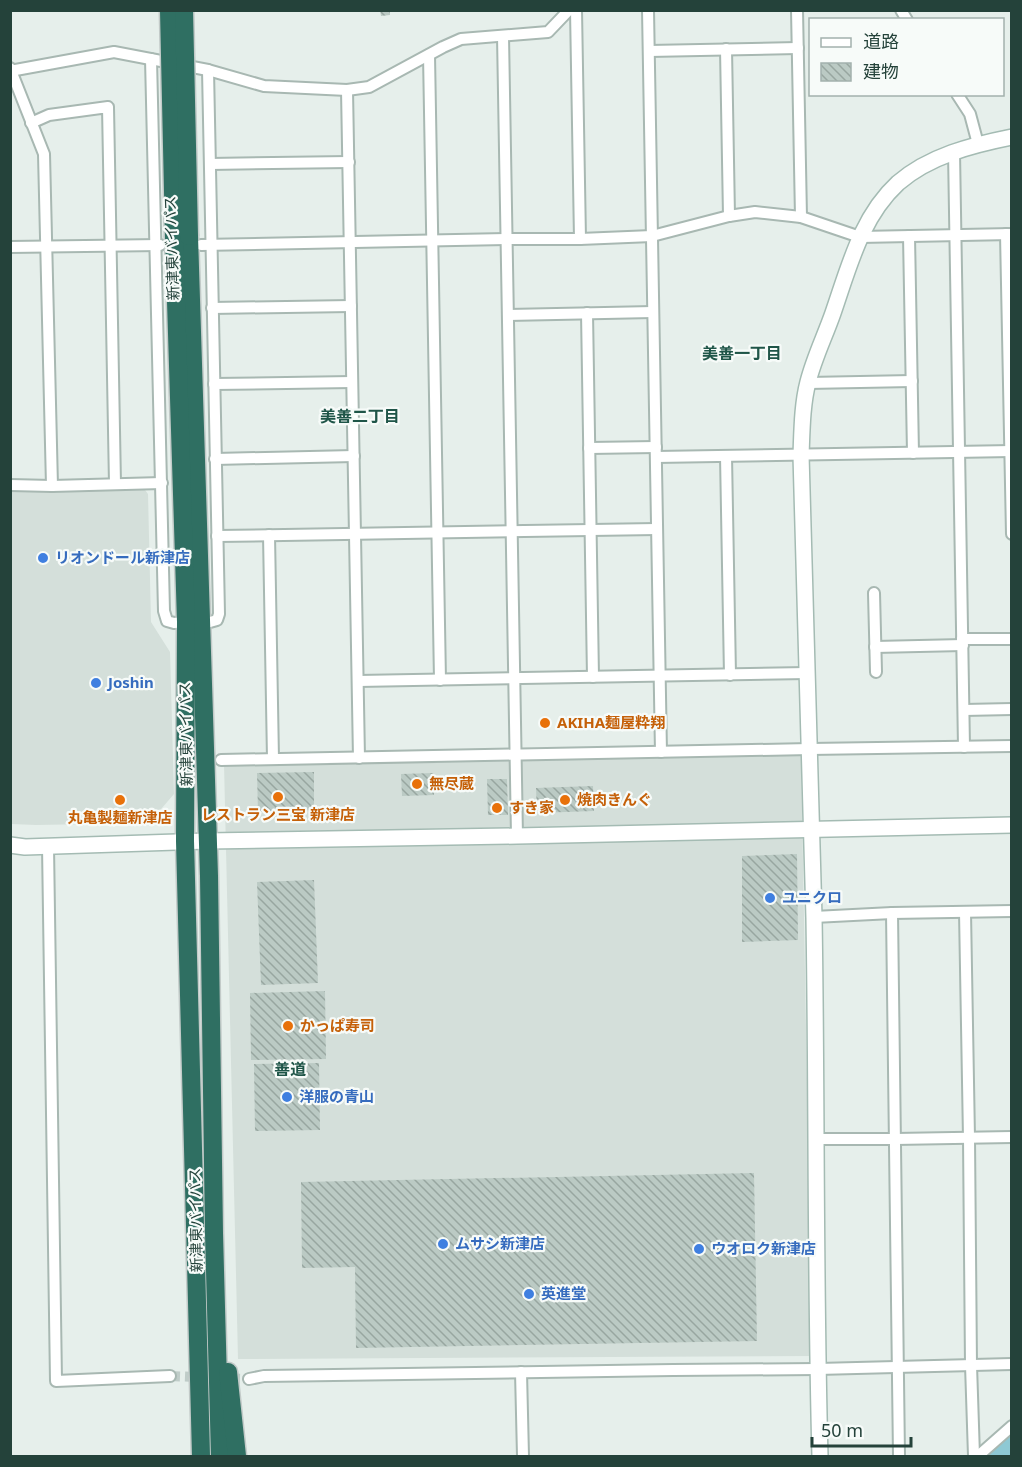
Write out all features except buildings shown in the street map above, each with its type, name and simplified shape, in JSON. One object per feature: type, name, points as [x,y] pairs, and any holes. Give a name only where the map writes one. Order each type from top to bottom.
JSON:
[{"type":"highway","name":"新津東バイパス","points":[[169,10],[182,242],[194,622],[207,841],[213,1233],[220,1456]]},
{"type":"highway","name":"新津東バイパス","points":[[182,242],[184,10]]},
{"type":"highway","name":"新津東バイパス","points":[[194,622],[185,841],[201,1456]]},
{"type":"highway","points":[[213,1233],[237,1456]]},
{"type":"highway","points":[[189,1456],[198,1344]]},
{"type":"street","points":[[52,486],[44,154],[11,70],[114,52],[208,70],[264,86],[347,90],[369,87],[461,39],[548,32],[569,10]]},
{"type":"street","points":[[576,10],[580,239]]},
{"type":"street","points":[[648,10],[661,752]]},
{"type":"street","points":[[797,10],[801,217]]},
{"type":"street","points":[[503,36],[517,836]]},
{"type":"street","points":[[649,51],[798,48]]},
{"type":"street","points":[[726,49],[729,216]]},
{"type":"street","points":[[429,55],[440,680]]},
{"type":"street","points":[[151,59],[182,242],[162,483],[164,611],[167,621],[174,623],[210,622],[218,620],[219,614],[212,308],[182,242],[210,164],[208,70]]},
{"type":"street","points":[[347,90],[359,758]]},
{"type":"street","points":[[958,96],[970,114],[978,144]]},
{"type":"street","points":[[31,123],[49,116],[108,107],[115,484]]},
{"type":"street","points":[[820,1456],[814,916],[801,455],[802,418],[808,383],[860,237],[875,210],[899,183],[927,164],[978,144],[1011,137]]},
{"type":"street","points":[[954,152],[964,747]]},
{"type":"street","points":[[210,164],[349,162]]},
{"type":"street","points":[[10,247],[182,242],[350,242],[652,236],[729,216],[755,212],[801,217],[860,237],[1009,234],[1011,534]]},
{"type":"street","points":[[909,236],[913,453]]},
{"type":"street","points":[[212,308],[351,306]]},
{"type":"street","points":[[508,315],[653,312]]},
{"type":"street","points":[[586,313],[593,677]]},
{"type":"street","points":[[808,383],[912,381]]},
{"type":"street","points":[[214,384],[352,382]]},
{"type":"street","points":[[589,448],[726,456],[1011,451]]},
{"type":"street","points":[[215,459],[354,456]]},
{"type":"street","points":[[726,456],[730,675]]},
{"type":"street","points":[[10,485],[162,483]]},
{"type":"street","points":[[217,536],[657,529]]},
{"type":"street","points":[[269,535],[273,759]]},
{"type":"street","points":[[874,593],[876,672]]},
{"type":"street","points":[[875,646],[1011,639]]},
{"type":"street","points":[[358,681],[807,673]]},
{"type":"street","points":[[964,710],[1011,710]]},
{"type":"street","points":[[221,760],[1011,746]]},
{"type":"street","points":[[10,845],[25,847],[185,841],[1011,825]]},
{"type":"street","points":[[48,846],[56,1382],[170,1376]]},
{"type":"street","points":[[814,916],[1011,911]]},
{"type":"street","points":[[965,912],[971,1365],[976,1456]]},
{"type":"street","points":[[892,913],[899,1456]]},
{"type":"street","points":[[817,1139],[1011,1137]]},
{"type":"street","points":[[249,1379],[264,1376],[818,1369],[1011,1364]]},
{"type":"street","points":[[521,1372],[523,1456]]},
{"type":"street","points":[[976,1456],[1011,1426]]},
{"type":"shaded area","points":[[145,490],[148,494],[151,622],[170,652],[174,794],[149,823],[11,824],[11,492]]},
{"type":"shaded area","points":[[801,755],[812,1356],[238,1359],[224,764]]},
{"type":"waterway","points":[[1001,1456],[1012,1447]]},
{"type":"tunnel","points":[[170,1376],[249,1379]]},
{"type":"place","name":"リオンドール新津店","points":[[43,558]]},
{"type":"place","name":"Joshin","points":[[96,683]]},
{"type":"place","name":"AKIHA麺屋粋翔","points":[[545,723]]},
{"type":"place","name":"無尽蔵","points":[[417,784]]},
{"type":"place","name":"レストラン三宝 新津店","points":[[278,797]]},
{"type":"place","name":"丸亀製麺新津店","points":[[120,800]]},
{"type":"place","name":"焼肉きんぐ","points":[[565,800]]},
{"type":"place","name":"すき家","points":[[497,808]]},
{"type":"place","name":"ユニクロ","points":[[770,898]]},
{"type":"place","name":"かっぱ寿司","points":[[288,1026]]},
{"type":"place","name":"洋服の青山","points":[[287,1097]]},
{"type":"place","name":"ムサシ新津店","points":[[443,1244]]},
{"type":"place","name":"ウオロク新津店","points":[[699,1249]]},
{"type":"place","name":"英進堂","points":[[529,1294]]},
{"type":"district","name":"美善一丁目","points":[[742,353]]},
{"type":"district","name":"美善二丁目","points":[[360,416]]},
{"type":"district","name":"善道","points":[[290,1069]]}]
